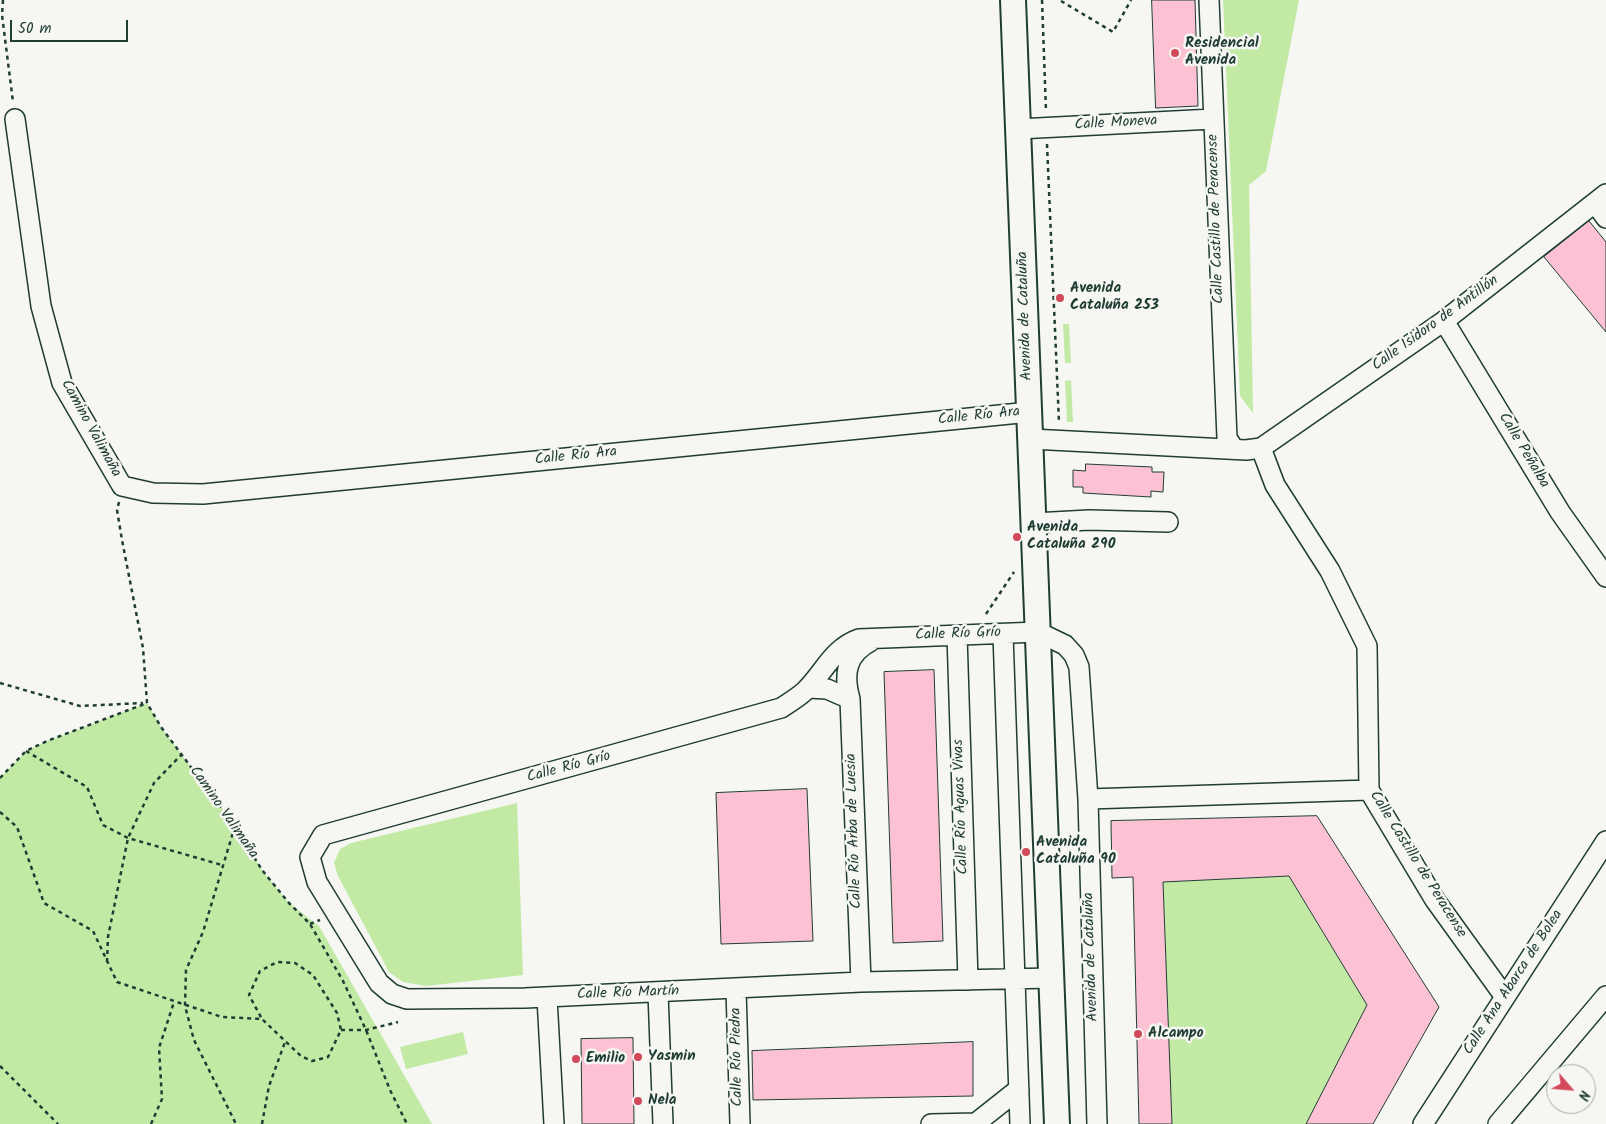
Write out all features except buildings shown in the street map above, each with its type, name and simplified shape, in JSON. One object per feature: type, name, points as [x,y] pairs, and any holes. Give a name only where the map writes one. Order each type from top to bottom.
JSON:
[{"type":"main road","name":"Avenida de Cataluña","points":[[1013,0],[1058,1124]]},
{"type":"street","name":"Calle Castillo de Peracense","points":[[1209,0],[1227,445]]},
{"type":"street","name":"Camino Valimaña","points":[[15,118],[41,306],[62,383],[122,486]]},
{"type":"street","name":"Calle Moneva","points":[[1018,129],[1213,119]]},
{"type":"street","name":"Calle Isidoro de Antillón","points":[[1261,448],[1444,321],[1602,205]]},
{"type":"street","name":"Calle Peñalba","points":[[1444,321],[1560,512],[1606,577]]},
{"type":"street","name":"Calle Río Ara","points":[[122,486],[153,493],[203,494],[1030,412]]},
{"type":"street","points":[[1031,439],[1227,445],[1261,448]]},
{"type":"street","name":"Calle Castillo de Peracense","points":[[1261,448],[1275,485],[1330,571],[1367,646],[1369,790],[1435,900],[1505,997]]},
{"type":"street","points":[[1034,523],[1089,520],[1168,522]]},
{"type":"street","name":"Calle Río Grío","points":[[324,835],[781,708],[812,682],[830,659],[852,642],[877,638],[1038,632]]},
{"type":"street","name":"Avenida de Cataluña","points":[[1038,632],[1065,645],[1074,655],[1079,667],[1088,799],[1097,1124]]},
{"type":"street","points":[[1003,634],[1020,1124]]},
{"type":"street","name":"Calle Río Aguas Vivas","points":[[957,635],[968,980]]},
{"type":"street","points":[[812,682],[825,675],[845,681],[853,656],[863,646],[877,638]]},
{"type":"street","name":"Calle Río Arba de Luesia","points":[[845,681],[850,699],[861,982]]},
{"type":"street","points":[[812,682],[850,699]]},
{"type":"street","points":[[1088,799],[1369,790]]},
{"type":"street","name":"Calle Río Martín","points":[[324,835],[310,857],[317,882],[370,970],[385,989],[399,998],[416,1000],[547,998],[861,982],[1052,978]]},
{"type":"street","name":"Calle Ana Abarca de Bolea","points":[[1423,1124],[1606,841]]},
{"type":"street","name":"Calle Río Piedra","points":[[736,989],[740,1124]]},
{"type":"street","points":[[658,993],[662,1124]]},
{"type":"street","points":[[1498,1124],[1606,996]]},
{"type":"street","points":[[547,998],[554,1124]]},
{"type":"street","points":[[931,1124],[976,1124],[1019,1089]]},
{"type":"path","points":[[3,0],[2,15],[15,118]]},
{"type":"path","points":[[1042,0],[1046,114]]},
{"type":"path","points":[[1061,1],[1113,32],[1131,0]]},
{"type":"path","name":"Avenida de Cataluña","points":[[1047,139],[1059,441]]},
{"type":"path","name":"Camino Valimaña","points":[[122,486],[117,510],[143,648],[147,703],[160,727],[235,826],[262,870],[289,903],[310,924],[343,981],[366,1030],[390,1090],[408,1124]]},
{"type":"path","points":[[986,614],[1014,572]]},
{"type":"path","points":[[0,684],[80,706],[147,703]]},
{"type":"path","points":[[0,778],[26,751],[46,741],[147,703]]},
{"type":"path","points":[[26,751],[87,787],[103,825],[128,838],[222,865]]},
{"type":"path","points":[[107,965],[108,937],[128,838],[154,783],[181,755]]},
{"type":"path","points":[[0,812],[17,827],[44,903],[92,932],[117,982],[185,1006],[222,1016],[262,1019]]},
{"type":"path","points":[[235,826],[203,932],[186,970],[185,1006],[194,1040],[236,1124]]},
{"type":"path","points":[[277,962],[295,962],[313,975],[337,1013],[341,1030],[328,1057],[312,1061],[301,1056],[262,1019],[249,995],[260,971],[277,962]]},
{"type":"path","points":[[151,1124],[162,1099],[159,1048],[174,1002]]},
{"type":"path","points":[[341,1030],[366,1030],[398,1022]]},
{"type":"path","points":[[262,1124],[269,1086],[285,1042]]},
{"type":"path","points":[[0,1066],[58,1124]]},
{"type":"green space","points":[[1223,0],[1299,0],[1266,171],[1249,185],[1253,413],[1240,396]]},
{"type":"green space","points":[[1063,324],[1069,324],[1071,363],[1065,363]]},
{"type":"green space","points":[[1071,380],[1073,422],[1067,422],[1065,381]]},
{"type":"green space","points":[[147,703],[161,727],[235,826],[262,870],[289,903],[319,926],[432,1124],[0,1124],[0,778],[26,751],[47,741]]},
{"type":"green space","points":[[517,803],[523,975],[426,986],[403,982],[389,972],[338,876],[334,863],[340,849],[351,843]]},
{"type":"green space","points":[[1289,876],[1367,1005],[1306,1124],[1172,1124],[1163,882]]},
{"type":"green space","points":[[463,1032],[468,1054],[406,1069],[400,1047]]},
{"type":"place","name":"Residencial Avenida","points":[[1175,53]]},
{"type":"place","name":"Avenida Cataluña 253","points":[[1060,298]]},
{"type":"place","name":"Avenida Cataluña 290","points":[[1017,537]]},
{"type":"place","name":"Avenida Cataluña 90","points":[[1026,852]]},
{"type":"place","name":"Alcampo","points":[[1138,1034]]},
{"type":"place","name":"Yasmin","points":[[638,1057]]},
{"type":"place","name":"Emilio","points":[[576,1059]]},
{"type":"place","name":"Nela","points":[[638,1101]]}]
